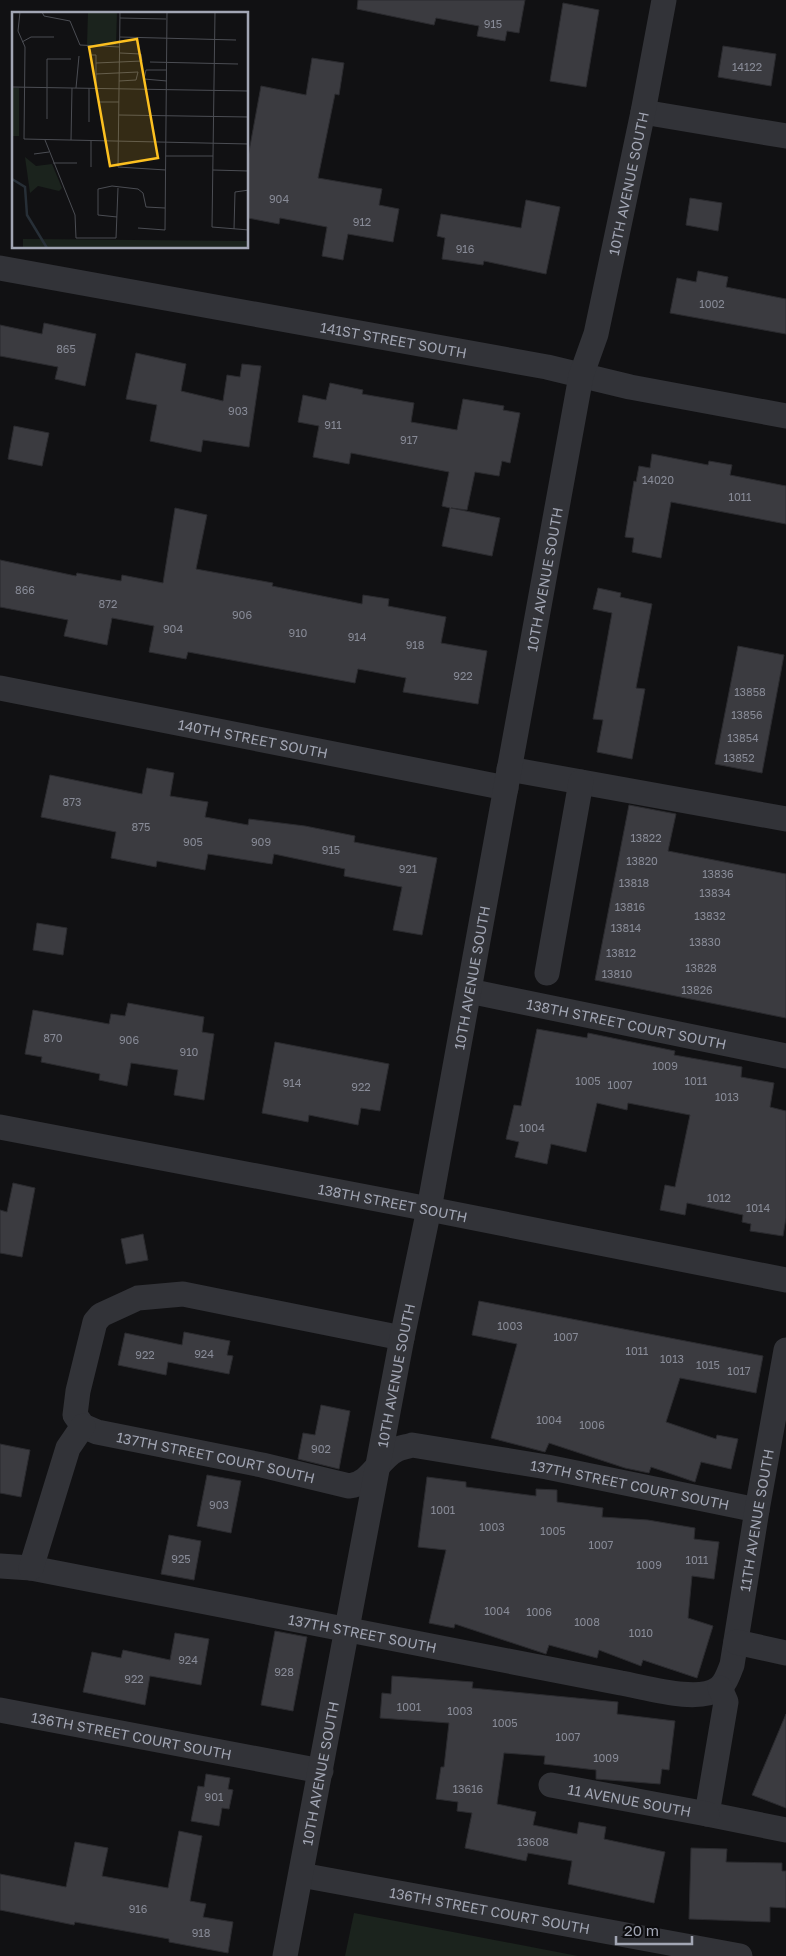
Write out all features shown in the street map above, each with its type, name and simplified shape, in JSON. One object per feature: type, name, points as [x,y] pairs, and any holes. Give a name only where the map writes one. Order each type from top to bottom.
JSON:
[{"type":"street","name":"10TH AVENUE SOUTH","points":[[285,1956],[402,1338],[429,1209],[581,376],[596,334],[644,112],[664,0]]},
{"type":"street","points":[[644,112],[786,136]]},
{"type":"street","name":"141ST STREET SOUTH","points":[[0,268],[548,367],[630,387],[786,416]]},
{"type":"street","name":"140TH STREET SOUTH","points":[[0,688],[508,779],[581,782],[786,819]]},
{"type":"street","points":[[547,973],[581,782]]},
{"type":"street","name":"138TH STREET COURT SOUTH","points":[[469,991],[786,1056]]},
{"type":"street","name":"138TH STREET SOUTH","points":[[0,1128],[429,1209],[786,1280]]},
{"type":"street","points":[[31,1568],[68,1448],[83,1426],[75,1415],[91,1330],[101,1315],[138,1298],[183,1294],[402,1338]]},
{"type":"street","name":"11TH AVENUE SOUTH","points":[[720,1688],[732,1665],[756,1510],[786,1350]]},
{"type":"street","name":"137TH STREET COURT SOUTH","points":[[83,1426],[96,1432],[262,1465],[349,1486],[364,1481],[395,1450],[412,1445],[547,1468],[756,1510]]},
{"type":"street","name":"137TH STREET SOUTH","points":[[2,1566],[31,1568],[680,1694],[697,1695],[720,1688]]},
{"type":"street","points":[[736,1642],[786,1653]]},
{"type":"street","name":"11 AVENUE SOUTH","points":[[707,1814],[726,1702],[720,1688]]},
{"type":"street","name":"136TH STREET COURT SOUTH","points":[[0,1710],[321,1771]]},
{"type":"street","name":"11 AVENUE SOUTH","points":[[551,1785],[786,1830]]},
{"type":"street","name":"136TH STREET COURT SOUTH","points":[[300,1875],[740,1956]]},
{"type":"shaded area","points":[[354,1913],[578,1956],[345,1956]]},
{"type":"building","points":[[358,0],[525,0],[519,33],[507,31],[505,41],[477,36],[479,26],[436,18],[434,25],[357,9]]},
{"type":"building","points":[[563,3],[599,10],[586,87],[550,81]]},
{"type":"building","points":[[723,46],[776,54],[771,86],[718,77]]},
{"type":"building","points":[[312,58],[344,63],[339,95],[335,94],[318,178],[382,189],[379,205],[399,209],[393,242],[348,234],[343,260],[322,256],[327,227],[280,218],[279,224],[249,218],[249,152],[261,86],[306,95]]},
{"type":"building","points":[[690,198],[722,203],[718,231],[686,225]]},
{"type":"building","points":[[526,200],[560,207],[546,274],[484,261],[483,265],[442,259],[445,238],[437,236],[441,214],[521,228]]},
{"type":"building","points":[[698,271],[728,277],[726,287],[786,299],[786,334],[670,313],[677,278],[696,282]]},
{"type":"building","points":[[44,323],[96,334],[85,386],[55,379],[58,367],[0,356],[0,325],[42,334]]},
{"type":"building","points":[[136,353],[186,364],[181,391],[223,401],[227,375],[240,377],[242,364],[261,366],[249,447],[203,440],[201,452],[150,441],[157,405],[126,399]]},
{"type":"building","points":[[330,383],[363,390],[362,394],[414,403],[411,422],[457,430],[463,399],[504,406],[503,410],[520,413],[510,463],[502,461],[499,476],[475,472],[467,510],[451,508],[500,518],[492,556],[442,546],[450,508],[442,506],[449,472],[351,453],[349,464],[313,457],[319,426],[298,422],[303,395],[326,400]]},
{"type":"building","points":[[14,426],[49,433],[42,466],[8,459]]},
{"type":"building","points":[[652,454],[708,465],[709,461],[732,465],[730,475],[786,486],[786,524],[671,502],[661,558],[632,552],[634,538],[625,537],[634,481],[636,482],[639,466],[650,468]]},
{"type":"building","points":[[175,508],[207,515],[196,569],[273,583],[272,586],[362,604],[363,595],[389,599],[388,606],[446,617],[441,643],[487,651],[478,704],[403,692],[406,678],[358,669],[355,683],[188,652],[186,659],[149,652],[154,626],[112,618],[107,645],[64,636],[68,620],[0,607],[0,560],[76,576],[77,573],[121,581],[122,575],[163,583]]},
{"type":"building","points":[[598,588],[621,593],[620,597],[652,604],[636,688],[645,689],[632,759],[597,752],[603,720],[593,719],[612,613],[593,609]]},
{"type":"building","points":[[738,646],[784,655],[762,773],[715,764]]},
{"type":"building","points":[[147,768],[174,773],[170,796],[208,802],[205,817],[248,825],[249,819],[305,826],[355,836],[354,842],[437,858],[422,935],[393,930],[402,887],[344,876],[345,869],[274,854],[272,864],[208,854],[205,870],[157,861],[156,867],[111,858],[116,832],[41,817],[50,775],[142,794]]},
{"type":"building","points":[[629,805],[676,814],[668,851],[786,874],[786,1018],[595,980]]},
{"type":"building","points":[[37,923],[67,928],[63,955],[33,950]]},
{"type":"building","points":[[128,1003],[204,1017],[202,1032],[214,1034],[204,1100],[174,1095],[178,1070],[131,1063],[127,1086],[99,1080],[100,1074],[41,1062],[42,1057],[25,1054],[33,1010],[109,1024],[111,1014],[125,1016]]},
{"type":"building","points":[[537,1029],[587,1038],[588,1033],[675,1051],[674,1055],[742,1067],[741,1077],[774,1083],[770,1107],[786,1111],[786,1218],[783,1236],[750,1231],[751,1224],[742,1222],[743,1215],[687,1203],[685,1215],[660,1210],[665,1185],[675,1187],[690,1115],[628,1103],[627,1110],[597,1103],[586,1152],[551,1144],[547,1164],[515,1157],[519,1142],[506,1139],[514,1105],[521,1106]]},
{"type":"building","points":[[275,1042],[389,1064],[380,1111],[361,1108],[358,1125],[309,1115],[308,1122],[262,1113]]},
{"type":"building","points":[[13,1183],[35,1188],[22,1257],[0,1253],[0,1210],[7,1212]]},
{"type":"building","points":[[143,1234],[148,1260],[126,1264],[121,1239]]},
{"type":"building","points":[[479,1301],[763,1356],[756,1393],[680,1378],[666,1422],[716,1439],[717,1435],[738,1439],[731,1469],[701,1462],[695,1482],[651,1467],[649,1473],[625,1468],[549,1443],[545,1452],[491,1438],[517,1344],[472,1335]]},
{"type":"building","points":[[184,1332],[230,1341],[227,1355],[233,1356],[229,1374],[168,1362],[166,1375],[118,1365],[125,1333],[182,1345]]},
{"type":"building","points":[[321,1405],[350,1411],[339,1469],[298,1459],[303,1433],[315,1435]]},
{"type":"building","points":[[0,1444],[30,1450],[21,1497],[0,1493]]},
{"type":"building","points":[[207,1475],[241,1481],[231,1533],[197,1526]]},
{"type":"building","points":[[427,1477],[466,1482],[466,1487],[536,1496],[536,1489],[557,1490],[557,1502],[603,1508],[602,1517],[648,1520],[695,1528],[694,1539],[719,1542],[714,1579],[692,1576],[688,1618],[713,1626],[697,1678],[643,1660],[641,1666],[599,1650],[597,1658],[549,1645],[546,1654],[455,1624],[454,1628],[429,1623],[446,1550],[418,1547]]},
{"type":"building","points":[[169,1535],[201,1541],[194,1580],[161,1574]]},
{"type":"building","points":[[275,1631],[307,1637],[293,1711],[261,1705]]},
{"type":"building","points":[[175,1633],[209,1639],[201,1685],[150,1676],[145,1705],[83,1692],[92,1652],[121,1658],[123,1650],[170,1660]]},
{"type":"building","points":[[392,1676],[473,1682],[472,1688],[618,1702],[617,1714],[675,1721],[669,1770],[662,1769],[660,1784],[596,1779],[596,1770],[544,1764],[545,1756],[504,1753],[497,1804],[536,1812],[533,1825],[577,1834],[579,1822],[606,1827],[604,1839],[665,1852],[654,1903],[568,1884],[572,1861],[528,1853],[526,1861],[465,1848],[472,1813],[457,1811],[458,1802],[436,1799],[441,1767],[444,1767],[449,1723],[380,1718],[382,1693],[391,1694]]},
{"type":"building","points":[[786,1714],[786,1808],[752,1795]]},
{"type":"building","points":[[206,1774],[230,1778],[228,1789],[233,1790],[229,1809],[222,1808],[219,1826],[191,1821],[198,1786],[204,1787]]},
{"type":"building","points":[[179,1831],[202,1836],[190,1901],[206,1904],[203,1917],[233,1922],[228,1953],[169,1942],[169,1939],[75,1922],[74,1925],[0,1910],[0,1874],[66,1887],[75,1842],[108,1848],[102,1876],[168,1888]]},
{"type":"building","points":[[691,1848],[727,1849],[726,1862],[782,1863],[782,1871],[786,1871],[786,1908],[770,1907],[770,1922],[689,1919]]}]
